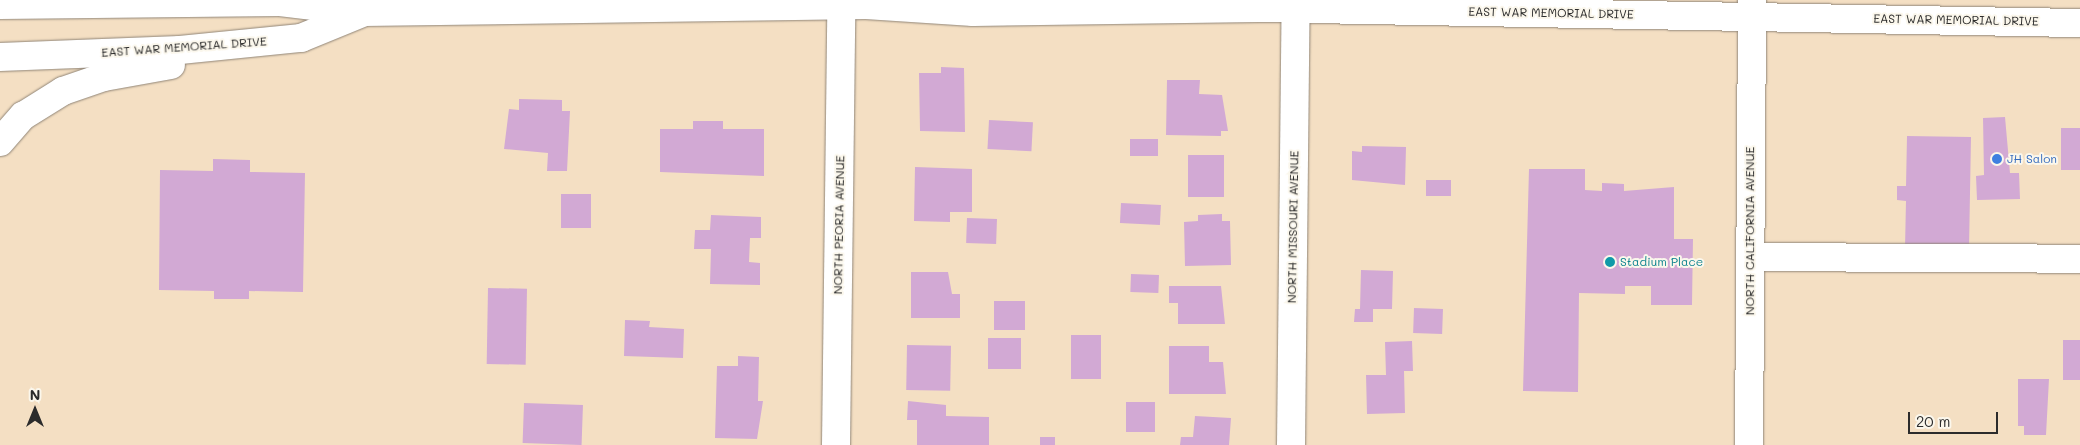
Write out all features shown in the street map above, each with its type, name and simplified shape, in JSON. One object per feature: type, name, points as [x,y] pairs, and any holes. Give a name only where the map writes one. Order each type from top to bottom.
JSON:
[{"type":"main road","name":"EAST WAR MEMORIAL DRIVE","points":[[0,5],[272,1],[363,12],[857,4],[973,12],[1296,4],[1752,8],[2080,23]]},
{"type":"main road","name":"NORTH PEORIA AVENUE","points":[[836,445],[857,4]]},
{"type":"main road","name":"NORTH MISSOURI AVENUE","points":[[1291,445],[1296,4]]},
{"type":"main road","name":"NORTH CALIFORNIA AVENUE","points":[[1749,445],[1752,8]]},
{"type":"main road","name":"EAST WAR MEMORIAL DRIVE","points":[[0,57],[180,50],[301,38],[363,12]]},
{"type":"main road","points":[[0,142],[32,109],[90,82],[257,53],[301,38]]},
{"type":"main road","points":[[1750,257],[2080,259]]},
{"type":"building","points":[[941,67],[964,68],[965,132],[920,131],[919,73],[941,73]]},
{"type":"building","points":[[1167,80],[1200,80],[1199,94],[1222,95],[1228,131],[1221,131],[1221,136],[1166,135]]},
{"type":"building","points":[[519,99],[562,100],[562,111],[570,111],[567,171],[547,171],[548,153],[504,149],[509,109],[519,110]]},
{"type":"building","points":[[2005,117],[2010,173],[2019,173],[2020,199],[1977,200],[1976,176],[1984,175],[1983,118]]},
{"type":"building","points":[[989,120],[1033,122],[1031,151],[987,149]]},
{"type":"building","points":[[693,121],[723,121],[723,129],[764,129],[764,176],[660,172],[660,129],[693,129]]},
{"type":"building","points":[[2061,128],[2080,128],[2080,170],[2061,170]]},
{"type":"building","points":[[1907,136],[1971,137],[1969,249],[1905,248],[1906,201],[1897,200],[1897,186],[1906,186]]},
{"type":"building","points":[[1130,139],[1158,139],[1158,156],[1130,156]]},
{"type":"building","points":[[1362,146],[1406,147],[1405,185],[1352,180],[1352,151],[1362,152]]},
{"type":"building","points":[[1188,155],[1224,155],[1224,197],[1188,197]]},
{"type":"building","points":[[213,159],[250,160],[250,172],[305,173],[303,292],[249,291],[249,299],[214,299],[214,291],[159,290],[160,170],[213,171]]},
{"type":"building","points":[[915,167],[972,169],[972,212],[950,212],[950,222],[914,221]]},
{"type":"building","name":"Stadium Place","points":[[1529,169],[1585,169],[1585,190],[1602,191],[1602,183],[1624,184],[1624,191],[1674,187],[1674,239],[1693,239],[1692,305],[1651,305],[1651,286],[1625,286],[1625,294],[1579,293],[1578,392],[1523,391]]},
{"type":"building","points":[[1426,180],[1451,180],[1451,196],[1426,196]]},
{"type":"building","points":[[561,194],[591,194],[591,228],[561,228]]},
{"type":"building","points":[[1121,203],[1161,205],[1160,225],[1120,223]]},
{"type":"building","points":[[1222,214],[1222,221],[1230,221],[1231,265],[1185,266],[1184,222],[1198,221],[1198,215]]},
{"type":"building","points":[[711,215],[761,217],[761,238],[750,238],[749,262],[760,263],[760,285],[710,284],[711,249],[694,249],[695,230],[710,230]]},
{"type":"building","points":[[967,218],[997,219],[996,244],[966,243]]},
{"type":"building","points":[[1361,270],[1393,271],[1392,309],[1373,309],[1373,322],[1354,322],[1355,309],[1360,309]]},
{"type":"building","points":[[911,272],[948,272],[952,294],[960,294],[960,318],[911,318]]},
{"type":"building","points":[[1131,274],[1159,275],[1158,293],[1130,292]]},
{"type":"building","points":[[1169,286],[1221,286],[1225,324],[1178,324],[1178,303],[1169,303]]},
{"type":"building","points":[[488,288],[527,289],[526,365],[487,364]]},
{"type":"building","points":[[994,301],[1025,301],[1025,330],[994,330]]},
{"type":"building","points":[[1414,308],[1443,309],[1442,334],[1413,333]]},
{"type":"building","points":[[625,320],[650,321],[649,327],[684,329],[683,358],[624,356]]},
{"type":"building","points":[[1071,335],[1101,335],[1101,379],[1071,379]]},
{"type":"building","points":[[988,338],[1021,338],[1021,369],[988,369]]},
{"type":"building","points":[[2063,340],[2080,340],[2080,380],[2063,380]]},
{"type":"building","points":[[1412,341],[1413,371],[1404,371],[1405,413],[1367,414],[1366,375],[1386,375],[1385,342]]},
{"type":"building","points":[[907,345],[951,346],[950,391],[906,390]]},
{"type":"building","points":[[1169,346],[1209,346],[1209,362],[1223,362],[1226,394],[1169,394]]},
{"type":"building","points":[[738,356],[759,357],[758,401],[763,401],[757,439],[715,438],[717,366],[738,366]]},
{"type":"building","points":[[2018,379],[2049,379],[2046,435],[2024,435],[2024,426],[2018,426]]},
{"type":"building","points":[[908,401],[946,405],[946,416],[989,417],[989,445],[917,445],[917,420],[907,420]]},
{"type":"building","points":[[1126,402],[1155,402],[1155,432],[1126,432]]},
{"type":"building","points":[[524,403],[583,405],[582,445],[523,443]]},
{"type":"building","points":[[1195,416],[1231,418],[1229,445],[1180,445],[1181,437],[1193,437]]},
{"type":"building","points":[[1040,437],[1055,437],[1055,445],[1040,445]]},
{"type":"place","name":"JH Salon","points":[[1997,159]]},
{"type":"place","name":"Stadium Place","points":[[1610,262]]}]
